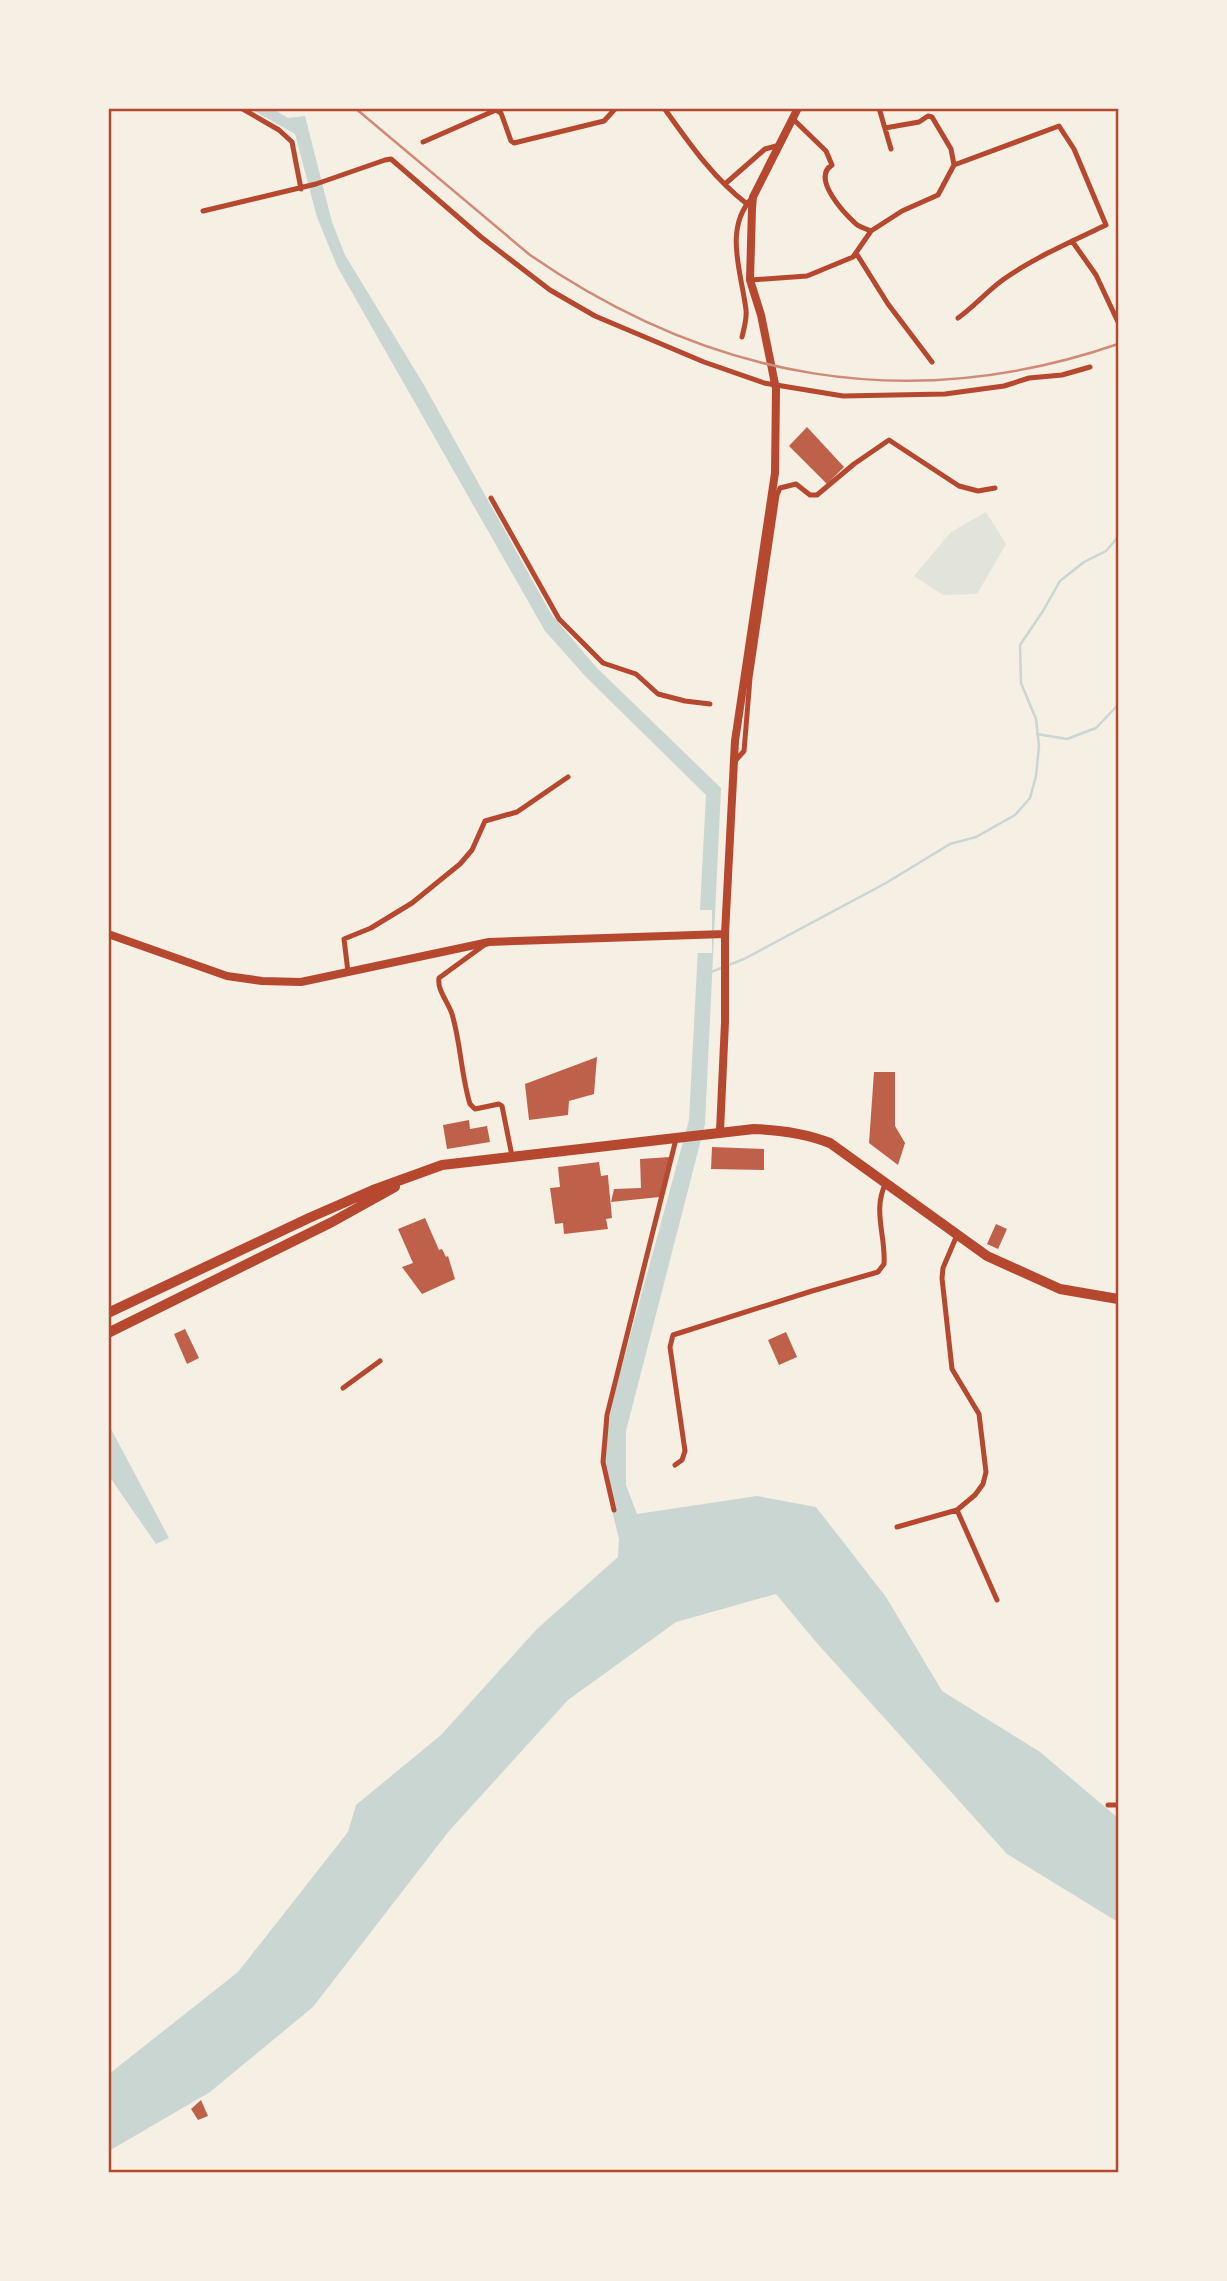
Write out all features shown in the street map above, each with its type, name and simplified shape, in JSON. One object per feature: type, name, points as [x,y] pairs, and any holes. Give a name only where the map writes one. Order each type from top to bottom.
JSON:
[{"type":"highway","points":[[108,1313],[195,1274],[309,1217],[416,1174],[457,1162],[684,1138],[720,1131],[782,1130],[806,1135],[841,1150],[987,1256],[1045,1284],[1074,1293],[1118,1299]]},
{"type":"highway","points":[[108,1333],[332,1222],[416,1174]]},
{"type":"main road","points":[[720,1131],[725,934],[735,741],[775,473],[776,389],[761,315],[750,279],[751,203],[798,108]]},
{"type":"main road","points":[[108,934],[227,976],[262,981],[301,982],[489,942],[725,934]]},
{"type":"street","points":[[241,108],[292,142],[302,188]]},
{"type":"street","points":[[423,142],[496,110],[501,113],[514,143],[604,121],[617,108]]},
{"type":"street","points":[[664,108],[695,152],[725,184],[751,203],[740,222],[736,254],[746,310],[742,337]]},
{"type":"street","points":[[879,108],[891,149]]},
{"type":"street","points":[[885,128],[932,117],[951,149],[954,165]]},
{"type":"street","points":[[793,119],[826,151],[832,166],[824,176],[827,189],[858,226],[871,231]]},
{"type":"street","points":[[750,279],[807,276],[853,257],[871,231],[902,211],[937,195],[954,165],[1059,126],[1074,149],[1106,225],[1006,277],[985,292],[958,318]]},
{"type":"street","points":[[725,184],[765,149],[780,145]]},
{"type":"street","points":[[203,211],[302,188],[385,159],[394,160],[481,237],[550,290],[595,316],[704,362],[764,383],[843,396],[945,394],[1004,386],[1029,378],[1062,375],[1090,367]]},
{"type":"street","points":[[1072,241],[1096,275],[1118,322]]},
{"type":"street","points":[[856,253],[888,304],[932,362]]},
{"type":"street","points":[[735,761],[744,751],[750,678],[780,488],[796,484],[810,495],[817,495],[854,464],[889,440],[959,486],[978,491],[995,488]]},
{"type":"street","points":[[491,498],[559,619],[603,663],[636,674],[658,694],[710,704]]},
{"type":"street","points":[[348,972],[344,939],[371,928],[412,903],[460,864],[472,850],[485,821],[517,812],[568,778]]},
{"type":"street","points":[[489,942],[443,975],[438,982],[456,1026],[470,1104],[475,1109],[499,1104],[502,1106],[512,1156]]},
{"type":"street","points":[[614,1510],[603,1462],[607,1415],[684,1138]]},
{"type":"street","points":[[675,1465],[682,1460],[685,1451],[670,1347],[673,1335],[878,1272],[884,1264],[879,1195],[886,1183]]},
{"type":"street","points":[[897,1527],[957,1510],[975,1495],[983,1484],[986,1472],[979,1414],[954,1375],[949,1350],[942,1278],[943,1268],[957,1235]]},
{"type":"street","points":[[343,1388],[380,1361]]},
{"type":"street","points":[[957,1510],[997,1600]]},
{"type":"street","points":[[1108,1805],[1118,1805]]},
{"type":"shaded area","points":[[251,109],[273,109],[288,118],[305,116],[332,222],[345,255],[424,385],[551,614],[597,668],[721,788],[705,1124],[626,1431],[626,1485],[637,1514],[757,1496],[816,1507],[886,1597],[942,1691],[1040,1752],[1118,1818],[1118,1922],[1007,1854],[776,1594],[676,1622],[568,1700],[449,1831],[313,2007],[210,2092],[109,2151],[109,2074],[238,1972],[348,1832],[356,1805],[441,1735],[537,1629],[618,1557],[619,1539],[604,1478],[603,1449],[616,1388],[689,1120],[706,795],[586,677],[545,631],[337,266],[317,217],[295,134]]},
{"type":"shaded area","points":[[986,512],[1006,544],[977,594],[943,595],[914,576],[951,532]]},
{"type":"shaded area","points":[[111,1429],[169,1538],[156,1544],[109,1476],[108,1431]]},
{"type":"pier","points":[[697,910],[712,910],[712,953],[697,953]]},
{"type":"building","points":[[807,427],[844,467],[827,484],[789,446]]},
{"type":"building","points":[[597,1057],[594,1094],[569,1101],[568,1115],[529,1120],[525,1084]]},
{"type":"building","points":[[874,1072],[895,1072],[895,1126],[905,1143],[898,1165],[869,1143]]},
{"type":"building","points":[[469,1120],[470,1129],[487,1126],[490,1142],[447,1149],[443,1125]]},
{"type":"building","points":[[712,1147],[764,1149],[764,1170],[711,1169]]},
{"type":"building","points":[[670,1157],[660,1197],[611,1202],[614,1189],[641,1188],[640,1159]]},
{"type":"building","points":[[599,1162],[601,1176],[608,1175],[612,1218],[606,1219],[608,1229],[564,1234],[563,1223],[555,1224],[550,1188],[560,1187],[558,1167]]},
{"type":"building","points":[[425,1218],[439,1250],[442,1249],[446,1257],[448,1256],[455,1279],[422,1294],[402,1267],[413,1263],[398,1229]]},
{"type":"building","points":[[996,1224],[1007,1229],[998,1249],[987,1244]]},
{"type":"building","points":[[185,1329],[199,1358],[187,1364],[174,1334]]},
{"type":"building","points":[[786,1332],[797,1357],[779,1365],[768,1340]]},
{"type":"building","points":[[201,2100],[208,2116],[198,2120],[191,2109]]},
{"type":"waterway","points":[[711,972],[744,959],[886,883],[950,844],[976,837],[1015,815],[1030,798],[1036,776],[1039,746],[1036,719],[1021,683],[1020,645],[1060,581],[1084,562],[1106,551],[1118,537]]},
{"type":"waterway","points":[[1037,734],[1067,739],[1096,728],[1118,705]]},
{"type":"railway","points":[[355,108],[530,255],[599,298],[669,332],[740,357],[814,373],[888,380],[963,378],[1040,366],[1118,344]]}]
